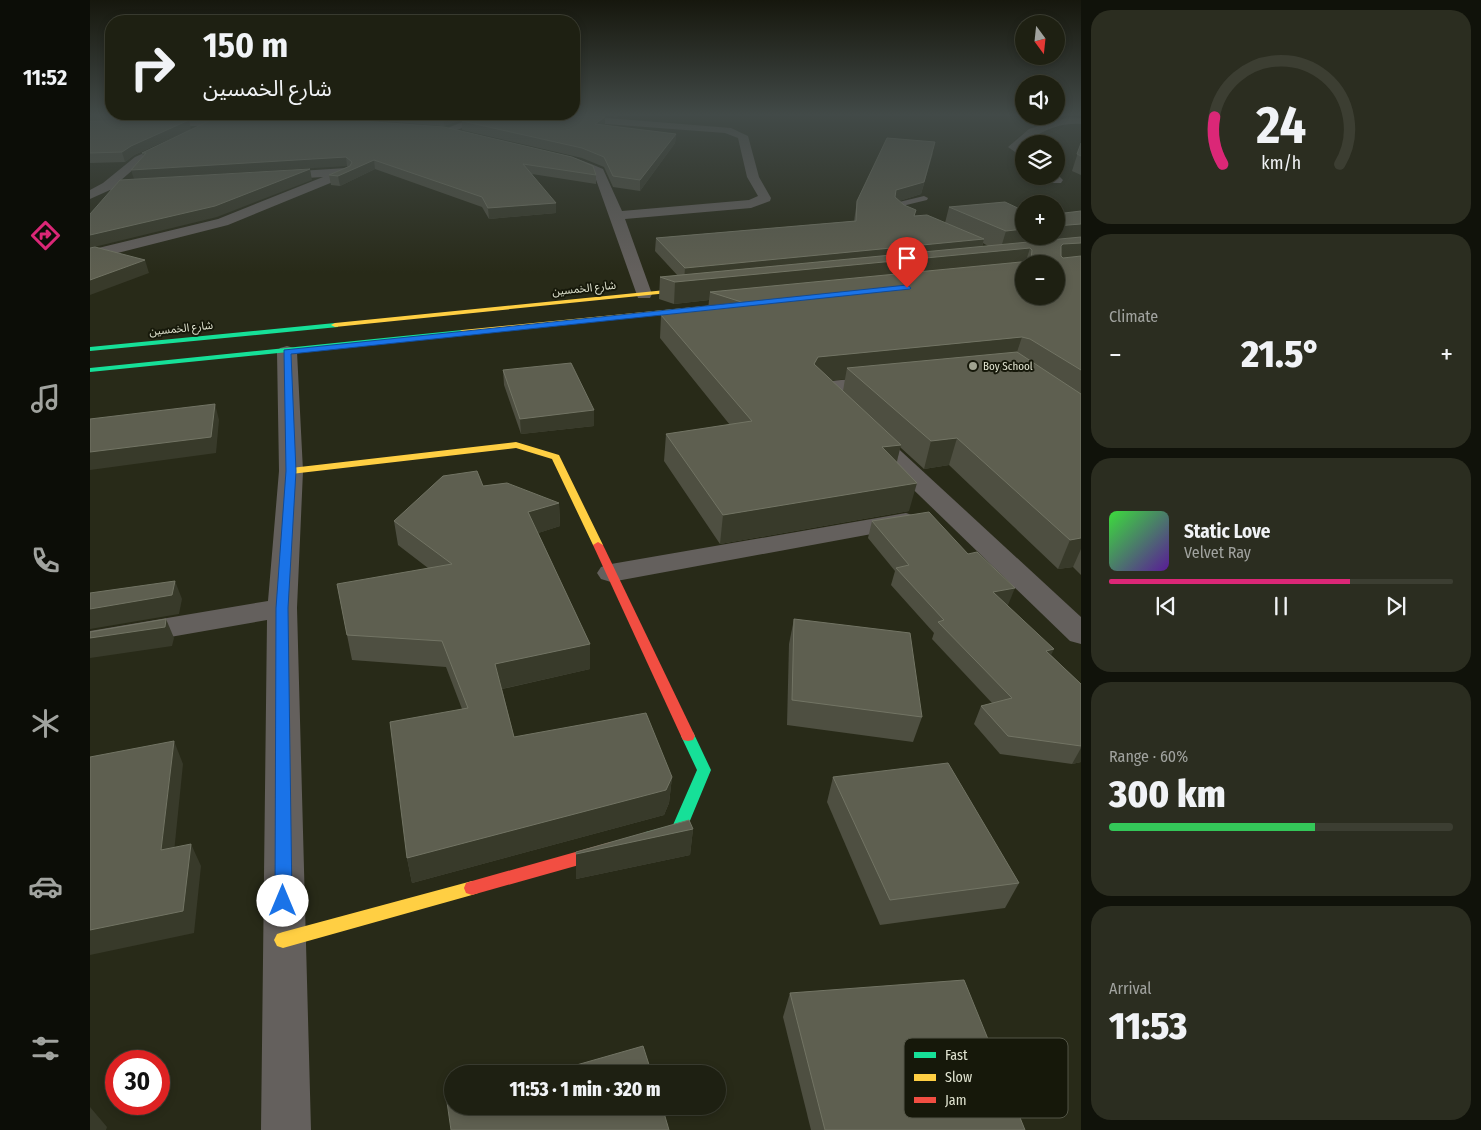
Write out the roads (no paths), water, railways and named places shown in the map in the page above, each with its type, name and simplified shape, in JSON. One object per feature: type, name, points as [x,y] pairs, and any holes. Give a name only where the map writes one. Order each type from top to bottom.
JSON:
[{"type":"main road","name":"شارع الخمسين","points":[[90,349],[712,288]]},
{"type":"main road","points":[[90,370],[287,352],[758,303]]},
{"type":"main road","points":[[291,471],[516,445],[556,457],[704,770],[678,830],[641,840]]},
{"type":"main road","points":[[283,940],[622,846]]},
{"type":"street","points":[[90,195],[107,186],[129,168]]},
{"type":"street","points":[[590,168],[599,172],[617,216],[644,294]]},
{"type":"street","points":[[617,216],[751,204],[765,198],[753,177],[751,168]]},
{"type":"street","points":[[90,255],[223,222],[346,172],[256,177]]},
{"type":"street","points":[[107,186],[167,183]]},
{"type":"street","points":[[286,1130],[283,940],[282,608],[291,471],[287,352]]},
{"type":"street","points":[[898,380],[821,388],[1081,634]]},
{"type":"street","points":[[611,573],[952,513]]},
{"type":"street","points":[[90,641],[282,608]]},
{"type":"lane","points":[[914,218],[905,214],[898,208],[898,205],[924,198]]},
{"type":"place","name":"Boy School","points":[[973,366]]}]
